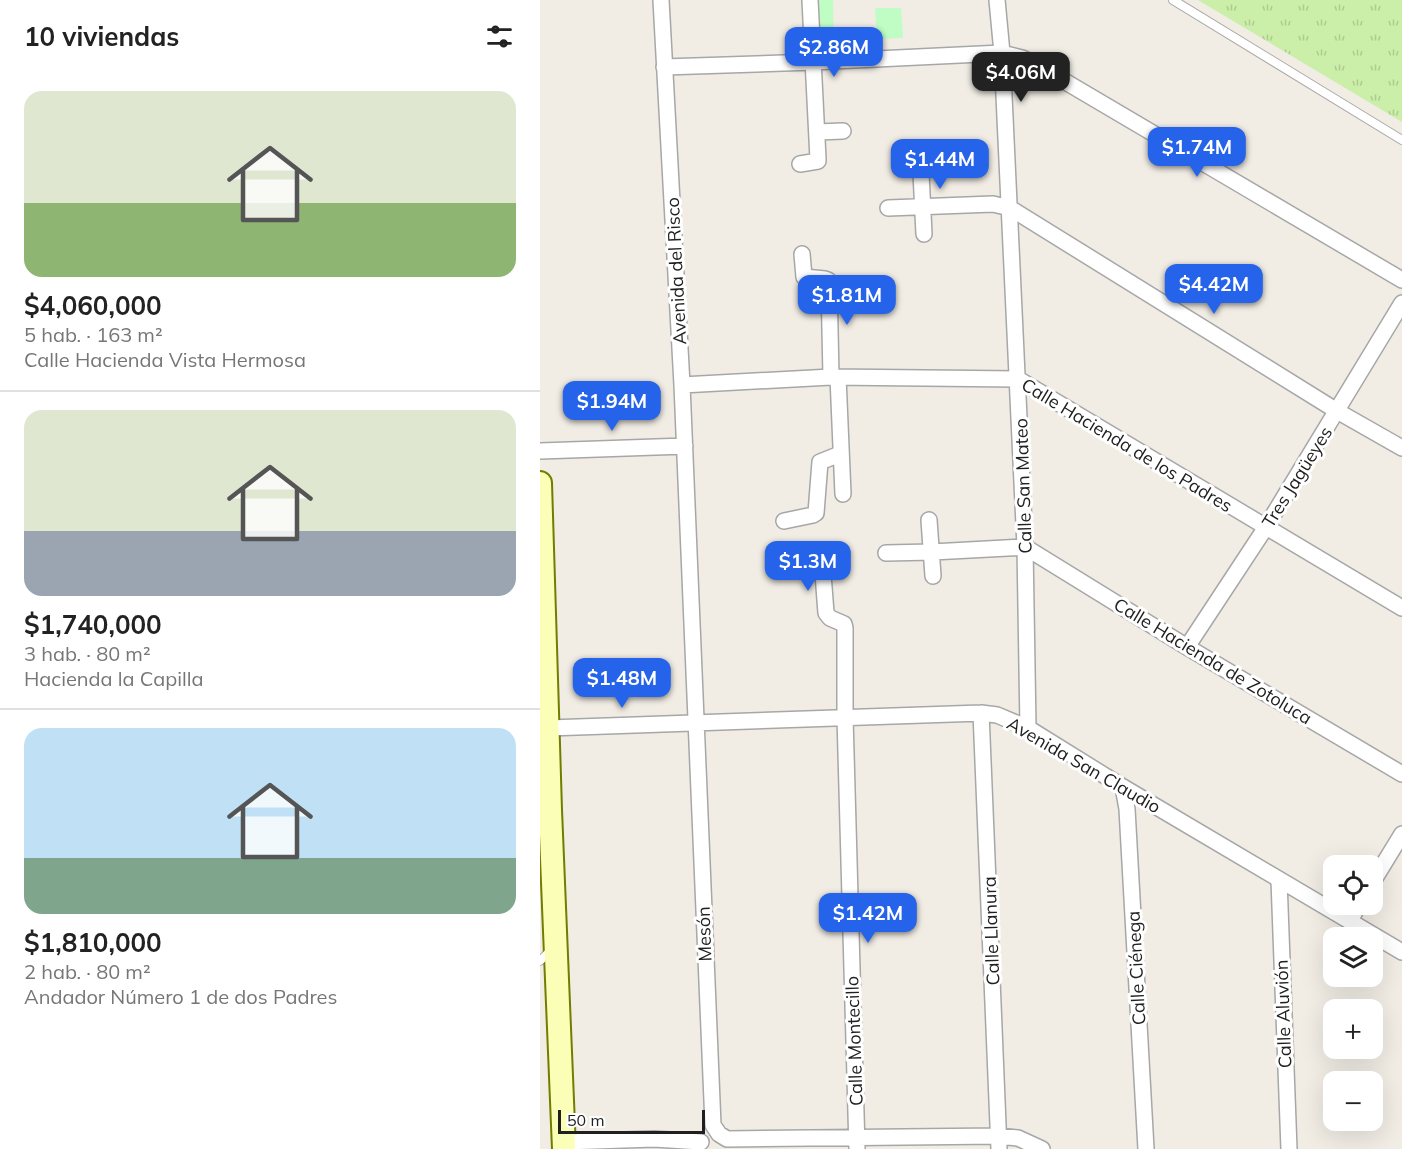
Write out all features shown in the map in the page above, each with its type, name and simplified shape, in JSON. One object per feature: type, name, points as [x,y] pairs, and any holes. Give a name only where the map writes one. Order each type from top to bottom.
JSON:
[{"type":"main road","points":[[540,483],[548,954],[564,1145]]},
{"type":"street","name":"Avenida del Risco","points":[[661,0],[685,446],[696,723]]},
{"type":"street","points":[[800,164],[818,161],[810,0]]},
{"type":"street","name":"Calle San Mateo","points":[[997,0],[1002,53],[1018,380],[1025,548],[1028,729]]},
{"type":"street","points":[[664,67],[1002,53],[1022,58],[1402,280]]},
{"type":"street","points":[[817,132],[843,131]]},
{"type":"street","points":[[921,173],[924,234]]},
{"type":"street","points":[[888,208],[993,204],[1010,208],[1337,411],[1402,448]]},
{"type":"street","points":[[802,254],[804,277],[828,280],[843,494]]},
{"type":"street","name":"Tres Jagüeyes","points":[[1187,647],[1266,527],[1402,303]]},
{"type":"street","name":"Calle Hacienda de los Padres","points":[[682,385],[834,377],[1018,380],[1402,608]]},
{"type":"street","points":[[540,451],[685,446]]},
{"type":"street","points":[[784,521],[813,516],[816,513],[820,462],[840,454]]},
{"type":"street","points":[[930,520],[933,576]]},
{"type":"street","points":[[886,553],[1025,548]]},
{"type":"street","name":"Calle Hacienda de Zotoluca","points":[[1025,548],[1402,774]]},
{"type":"street","name":"Calle Montecillo","points":[[822,561],[826,613],[844,624],[845,628],[845,717],[856,1143]]},
{"type":"street","name":"Avenida San Claudio","points":[[546,741],[696,723],[981,713],[997,715],[1028,729],[1402,952]]},
{"type":"street","name":"Calle Llanura","points":[[981,713],[999,1142]]},
{"type":"street","name":"Mesón","points":[[696,723],[713,1125],[719,1134],[727,1139],[856,1143]]},
{"type":"street","name":"Calle Ciénega","points":[[1123,787],[1127,820],[1146,1149]]},
{"type":"street","points":[[1383,865],[1402,834]]},
{"type":"street","name":"Calle Aluvión","points":[[1279,880],[1288,1149]]},
{"type":"street","points":[[1350,921],[1353,915]]},
{"type":"street","points":[[564,1145],[654,1138],[703,1146]]},
{"type":"street","points":[[856,1143],[999,1142],[1018,1138],[1042,1149]]},
{"type":"street","points":[[681,1149],[703,1146]]},
{"type":"lane","points":[[1173,0],[1402,140]]},
{"type":"green space","points":[[816,0],[833,0],[834,48],[817,48]]},
{"type":"green space","points":[[1198,0],[1402,0],[1402,122]]},
{"type":"green space","points":[[875,8],[901,8],[903,38],[877,39]]}]
